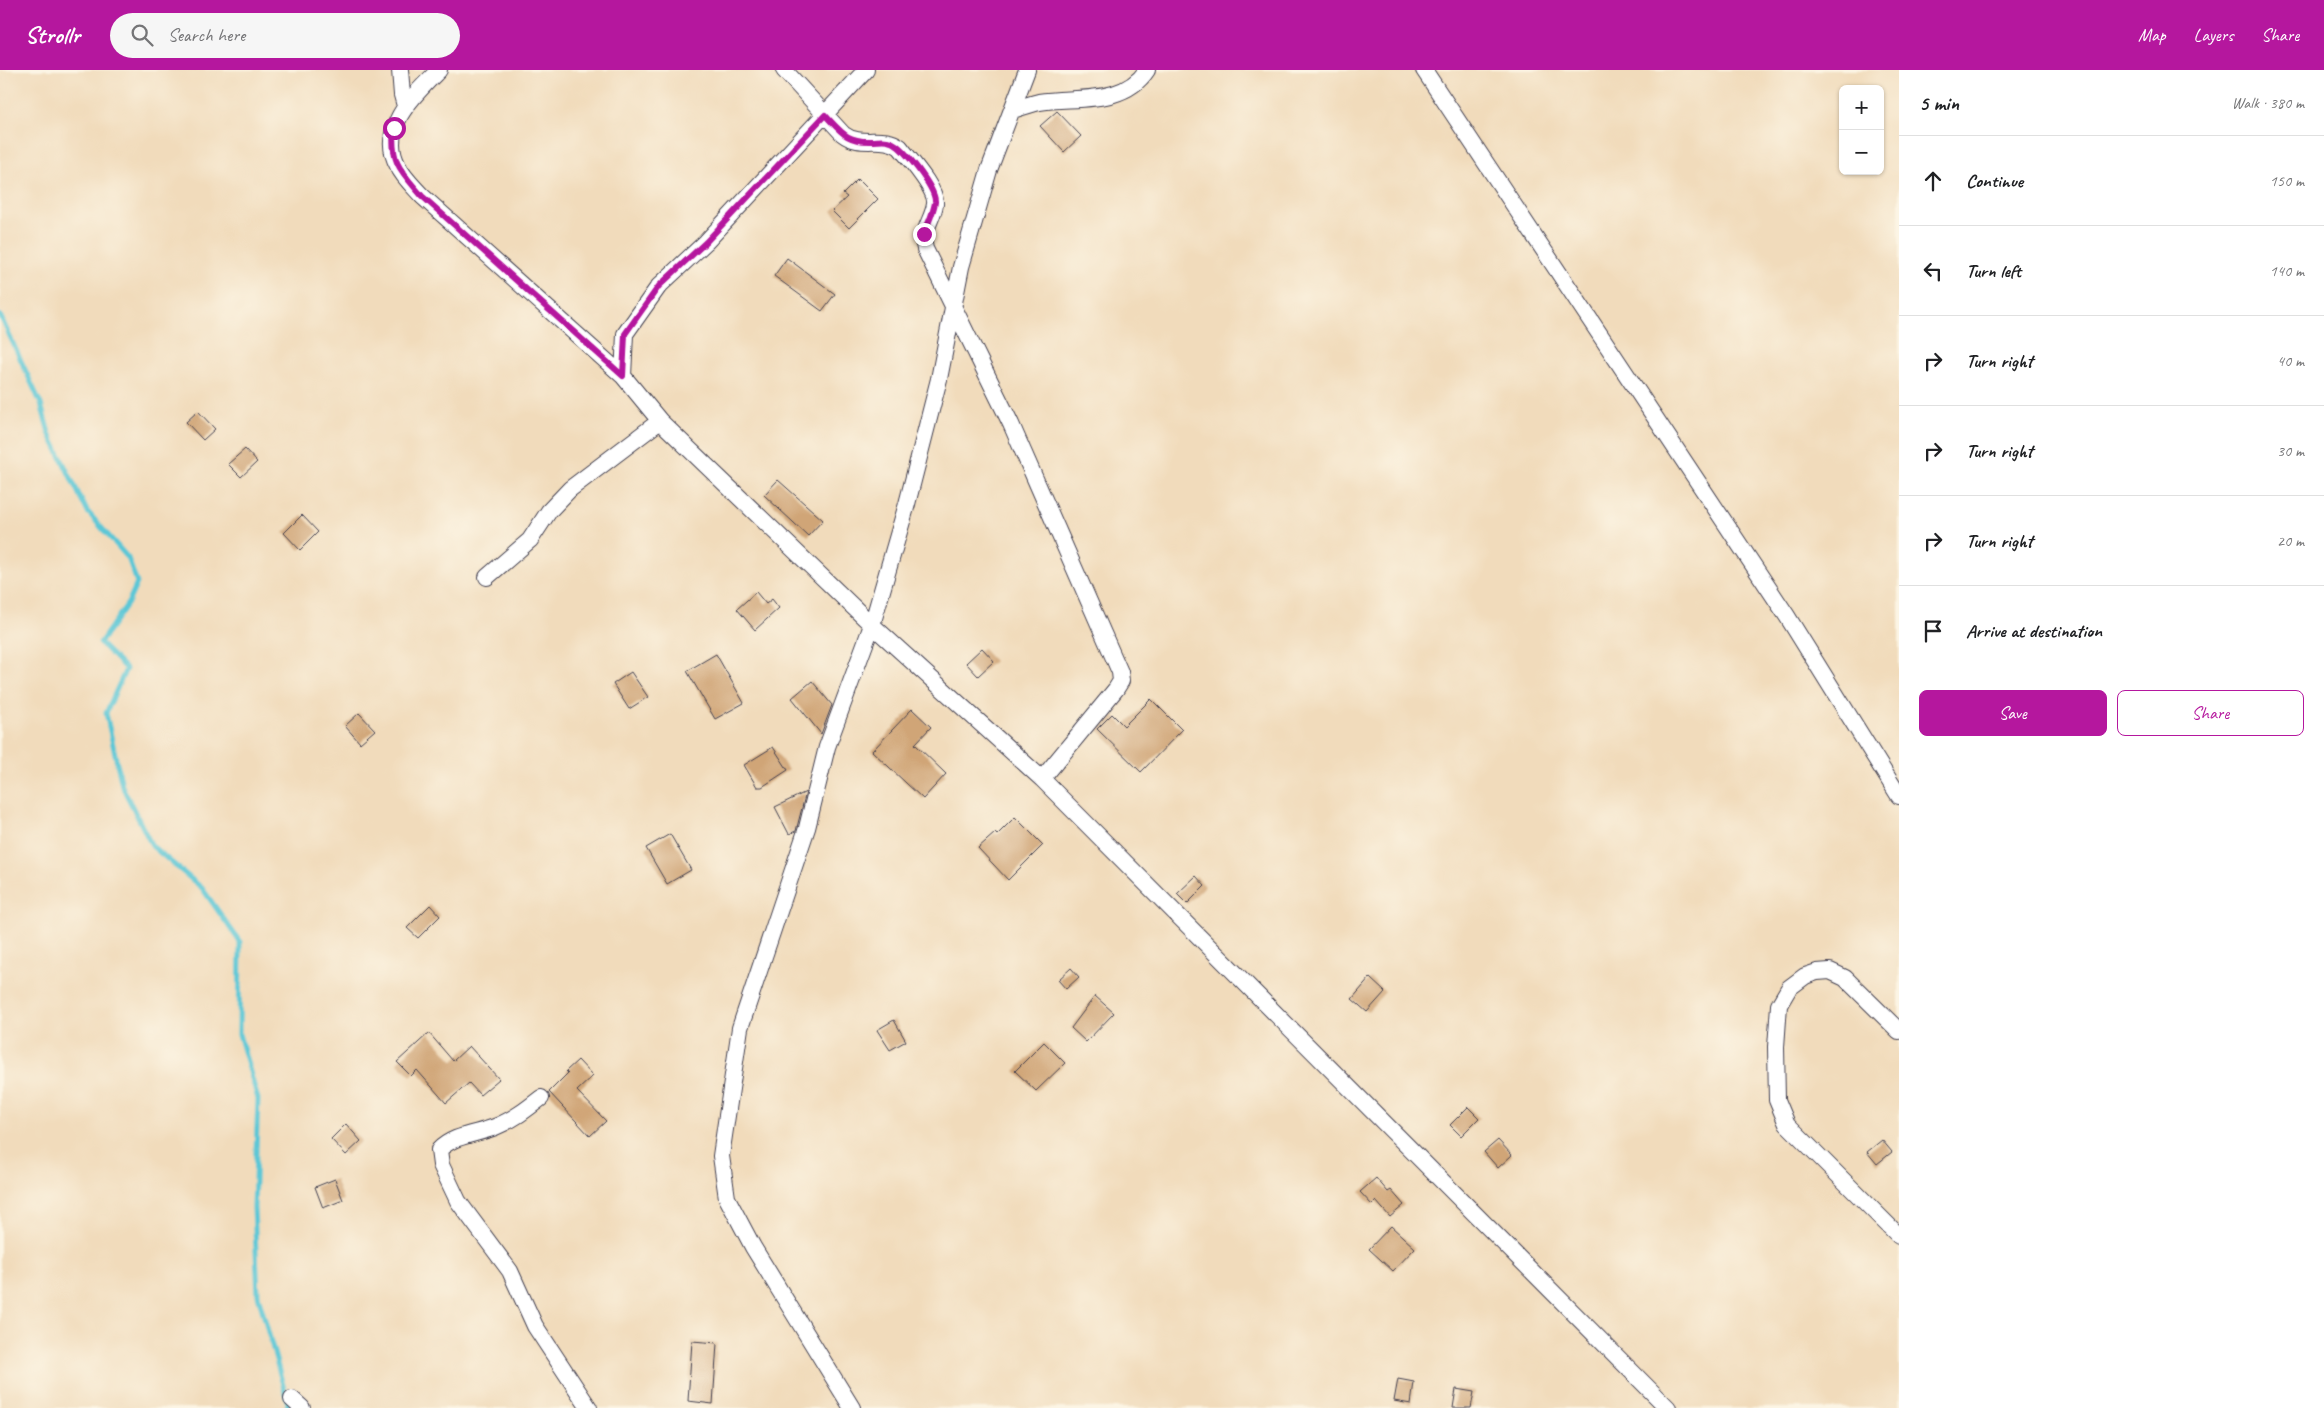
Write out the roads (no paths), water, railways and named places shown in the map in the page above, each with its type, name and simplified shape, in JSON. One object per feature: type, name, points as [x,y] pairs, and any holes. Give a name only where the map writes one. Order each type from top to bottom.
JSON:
[{"type":"street","points":[[400,70],[405,106]]},
{"type":"street","points":[[439,70],[405,106],[394,128],[392,147],[398,166],[422,196],[623,376],[660,421],[872,625],[1042,779],[1668,1408]]},
{"type":"street","points":[[784,70],[850,140],[860,142],[888,140],[894,143],[900,147],[930,187],[935,203],[923,242],[1011,424],[1120,672],[1121,680],[1116,689],[1042,779]]},
{"type":"street","points":[[623,376],[625,334],[654,293],[706,242],[866,70]]},
{"type":"street","points":[[852,1408],[753,1247],[727,1198],[721,1156],[740,1028],[807,828],[827,747],[872,625],[939,379],[961,267],[989,170],[1027,70]]},
{"type":"street","points":[[1013,110],[1039,102],[1101,98],[1125,90],[1142,78],[1147,70]]},
{"type":"street","points":[[1424,70],[1787,616],[1899,796]]},
{"type":"street","points":[[487,577],[530,540],[549,511],[570,489],[660,421]]},
{"type":"street","points":[[1899,1031],[1845,978],[1830,971],[1817,972],[1805,976],[1789,988],[1779,1005],[1776,1046],[1777,1100],[1787,1124],[1899,1236]]},
{"type":"street","points":[[541,1098],[525,1111],[496,1126],[446,1143],[439,1150],[441,1165],[458,1201],[510,1272],[535,1326],[589,1408]]},
{"type":"waterway","points":[[0,315],[41,404],[49,433],[87,511],[128,558],[137,583],[128,603],[100,643],[126,669],[106,713],[122,786],[152,846],[202,888],[240,942],[239,1034],[258,1099],[254,1207],[258,1295],[288,1403],[287,1408]]}]
